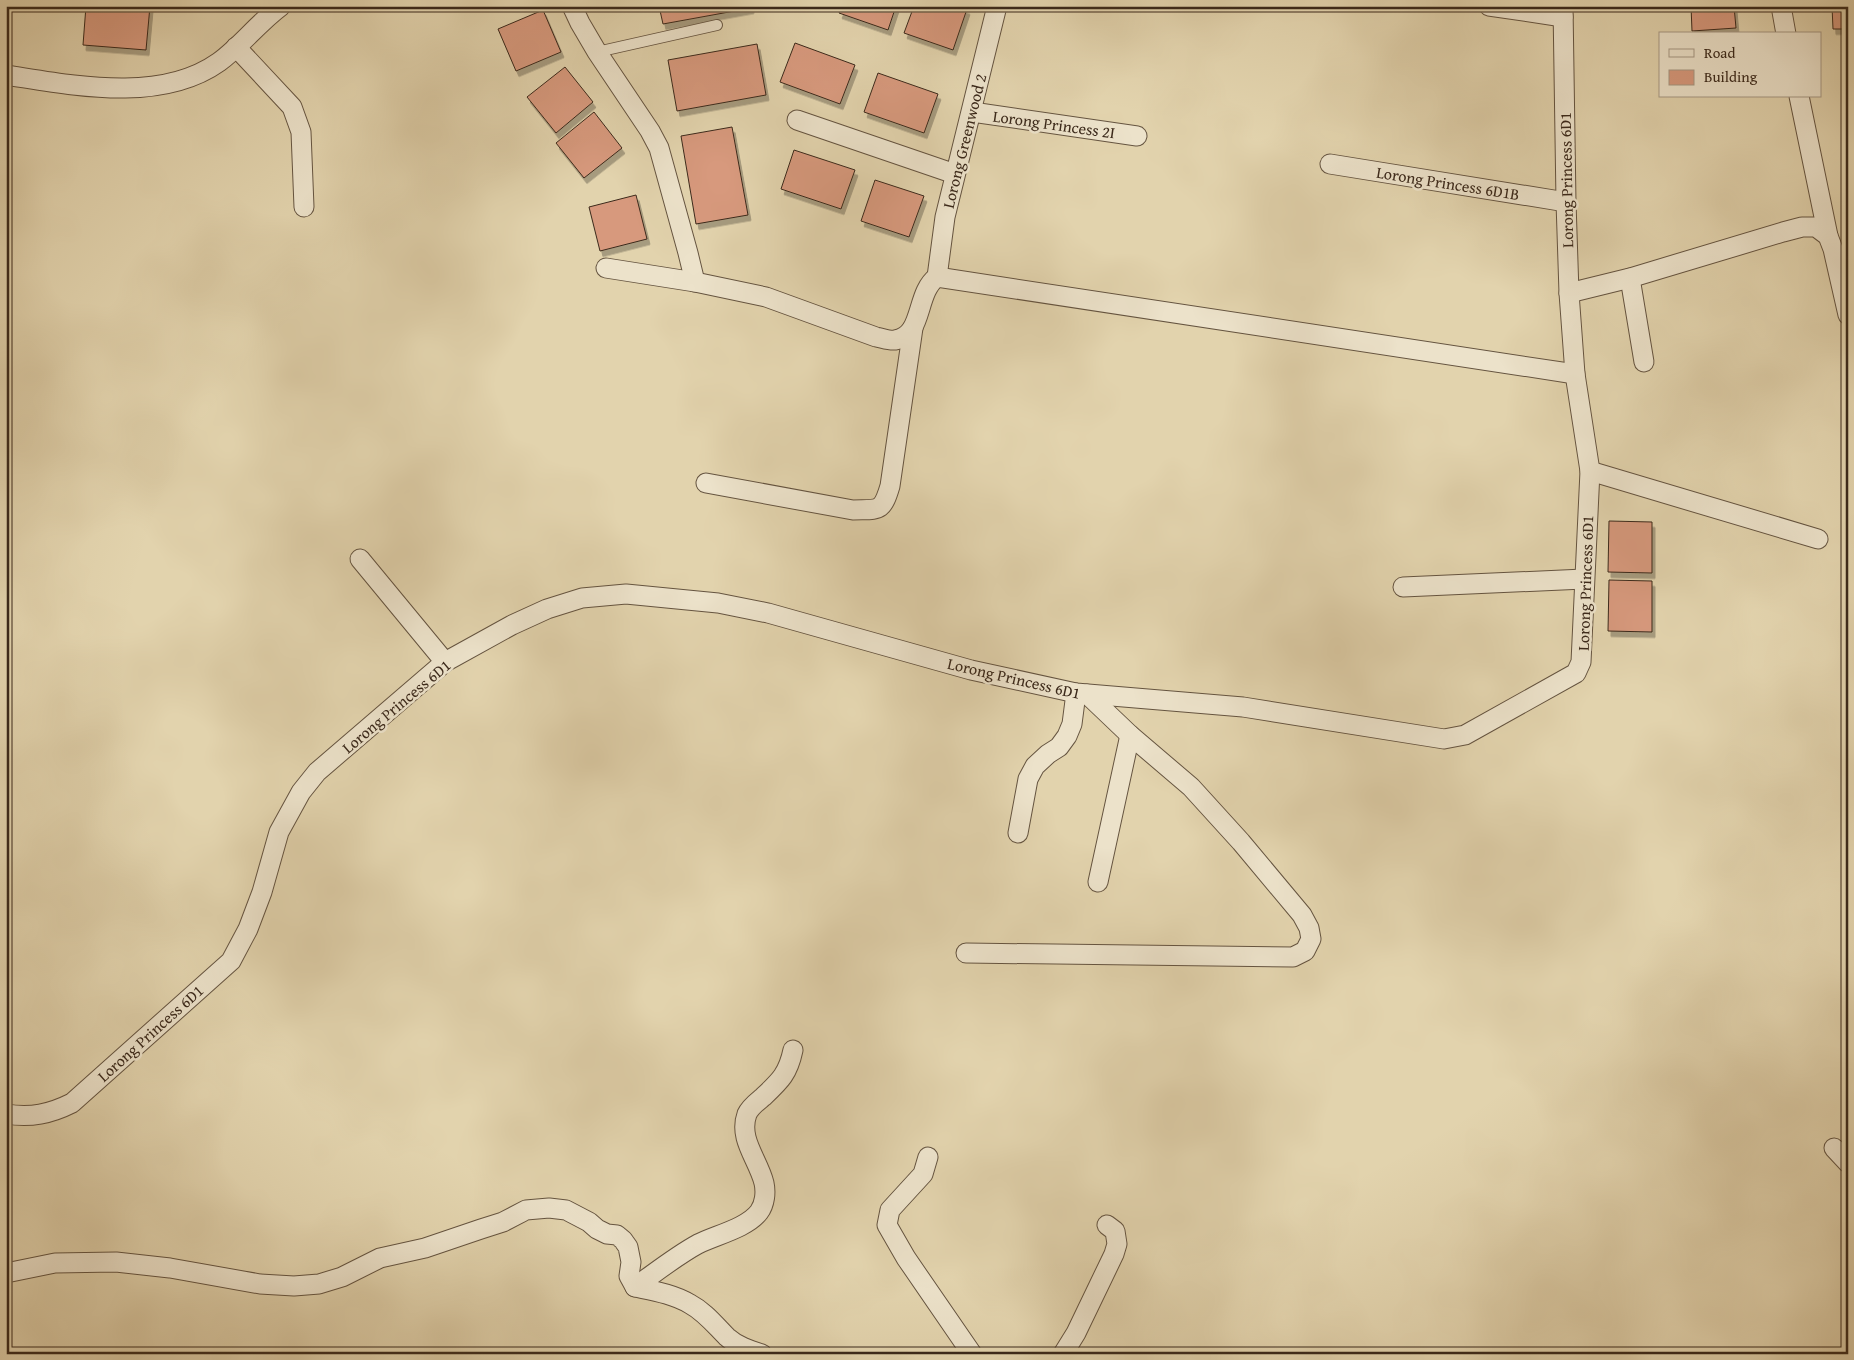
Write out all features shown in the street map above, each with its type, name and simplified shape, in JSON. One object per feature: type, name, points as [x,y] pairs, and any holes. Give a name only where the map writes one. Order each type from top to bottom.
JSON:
[{"type":"street","points":[[6,75],[118,88],[171,83],[196,75],[218,62],[236,47],[264,18],[281,6]]},
{"type":"street","points":[[572,6],[597,52],[650,130],[659,148],[695,282]]},
{"type":"street","name":"Lorong Greenwood 2","points":[[937,278],[940,244],[955,174],[998,6]]},
{"type":"street","points":[[1489,6],[1563,12]]},
{"type":"street","points":[[1781,6],[1786,32]]},
{"type":"street","name":"Lorong Princess 6D1","points":[[6,1114],[27,1117],[39,1115],[54,1112],[72,1103],[230,961],[248,929],[262,892],[280,832],[300,792],[317,772],[445,662],[512,625],[547,609],[582,598],[626,594],[718,603],[768,613],[971,670],[1081,694],[1243,707],[1444,739],[1466,735],[1576,673],[1581,662],[1590,471],[1575,374],[1569,293],[1563,12]]},
{"type":"street","points":[[236,47],[292,106],[301,132],[304,207]]},
{"type":"street","points":[[1799,98],[1828,236],[1834,249],[1848,316]]},
{"type":"street","name":"Lorong Princess 2I","points":[[972,112],[1137,136]]},
{"type":"street","points":[[797,120],[955,174]]},
{"type":"street","name":"Lorong Princess 6D1B","points":[[1330,164],[1566,202]]},
{"type":"street","points":[[1569,293],[1630,278],[1802,227],[1816,227],[1828,236]]},
{"type":"street","points":[[606,268],[695,282],[766,297],[790,304],[876,337],[894,341],[906,337],[913,328]]},
{"type":"street","points":[[706,483],[853,510],[876,509],[885,503],[890,486],[913,328],[924,293],[929,283],[937,278],[1575,374]]},
{"type":"street","points":[[1630,278],[1644,362]]},
{"type":"street","points":[[1590,471],[1818,539]]},
{"type":"street","points":[[360,559],[445,662]]},
{"type":"street","points":[[1402,587],[1584,579]]},
{"type":"street","points":[[966,953],[1293,957],[1305,951],[1311,939],[1309,928],[1302,915],[1241,842],[1191,787],[1081,694],[1067,736],[1059,747],[1035,766],[1028,779],[1018,833]]},
{"type":"street","points":[[1098,882],[1130,735]]},
{"type":"street","points":[[635,1287],[683,1253],[698,1244],[744,1224],[759,1212],[766,1196],[764,1182],[746,1142],[745,1124],[748,1112],[776,1085],[790,1067],[793,1050]]},
{"type":"street","points":[[1834,1148],[1848,1163]]},
{"type":"street","points":[[928,1157],[923,1174],[890,1210],[887,1226],[906,1258],[972,1354]]},
{"type":"street","points":[[6,1273],[55,1263],[116,1262],[170,1268],[260,1284],[294,1286],[319,1284],[342,1277],[380,1258],[425,1248],[503,1222],[526,1210],[549,1208],[566,1210],[589,1222],[597,1229],[607,1234],[617,1235],[623,1240],[628,1247],[631,1262],[629,1276],[635,1287]]},
{"type":"street","points":[[1063,1354],[1076,1333],[1114,1254],[1117,1244],[1115,1231],[1107,1226]]},
{"type":"street","points":[[635,1287],[661,1292],[691,1304],[713,1321],[728,1338],[743,1348],[762,1354]]},
{"type":"lane","points":[[597,52],[717,25]]},
{"type":"building","points":[[86,6],[150,6],[146,50],[83,45]]},
{"type":"building","points":[[659,6],[751,6],[751,8],[663,24]]},
{"type":"building","points":[[842,6],[896,6],[888,30],[839,13]]},
{"type":"building","points":[[914,6],[959,6],[967,9],[953,50],[904,33]]},
{"type":"building","points":[[1691,6],[1734,6],[1736,28],[1692,31]]},
{"type":"building","points":[[1832,6],[1848,6],[1848,29],[1833,29]]},
{"type":"building","points":[[543,10],[561,52],[516,71],[498,29]]},
{"type":"building","points":[[795,43],[855,65],[840,104],[780,82]]},
{"type":"building","points":[[757,44],[766,95],[677,111],[668,60]]},
{"type":"building","points":[[565,67],[593,102],[556,133],[527,97]]},
{"type":"building","points":[[878,73],[938,94],[924,133],[864,112]]},
{"type":"building","points":[[594,112],[622,148],[584,178],[556,143]]},
{"type":"building","points":[[732,127],[748,215],[696,224],[681,136]]},
{"type":"building","points":[[794,150],[855,170],[841,209],[781,189]]},
{"type":"building","points":[[875,180],[924,196],[909,237],[861,221]]},
{"type":"building","points":[[636,195],[647,239],[600,251],[589,207]]},
{"type":"building","points":[[1609,521],[1652,522],[1652,573],[1608,572]]},
{"type":"building","points":[[1609,580],[1652,581],[1652,632],[1608,631]]}]
